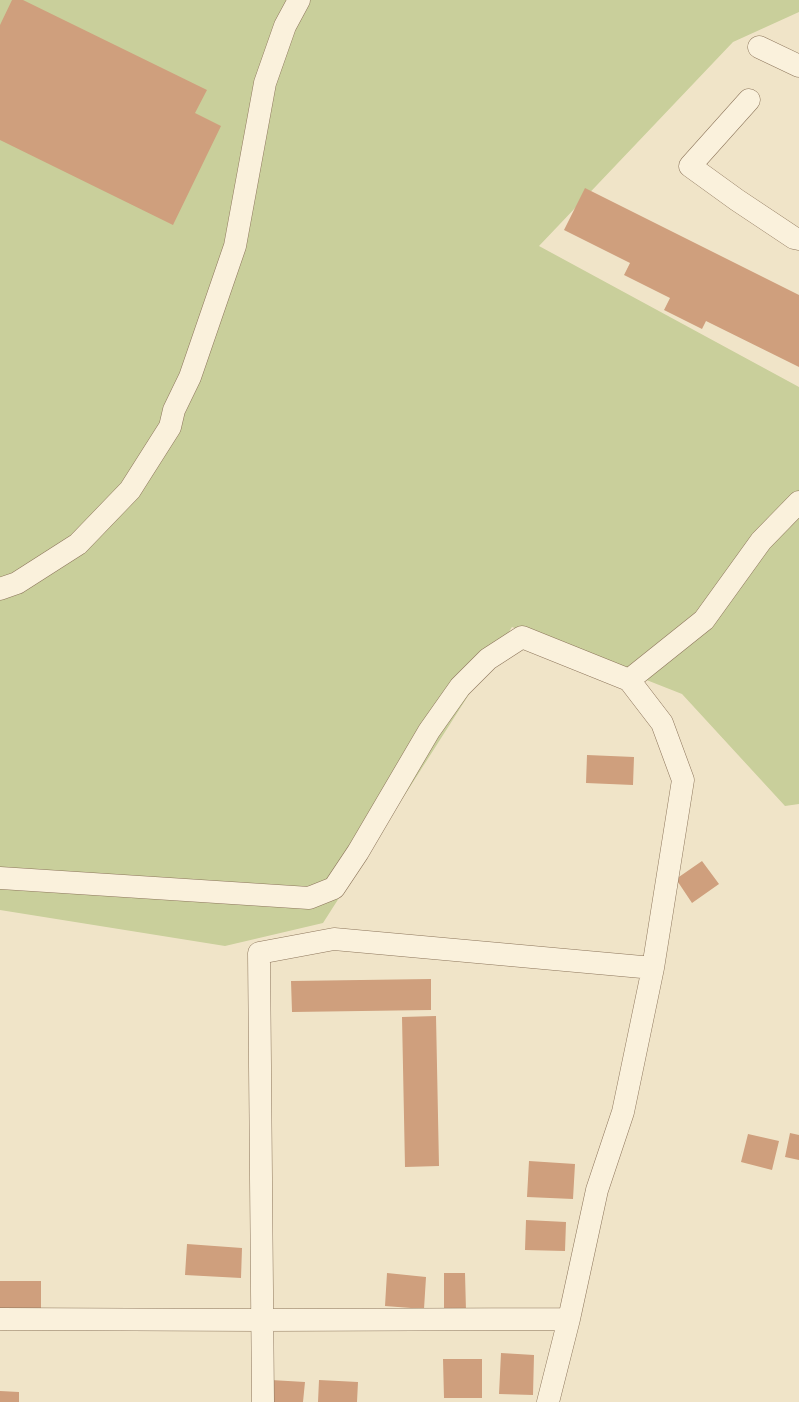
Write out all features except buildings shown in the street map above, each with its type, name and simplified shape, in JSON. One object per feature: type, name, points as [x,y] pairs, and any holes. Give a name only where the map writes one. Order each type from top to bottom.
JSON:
[{"type":"street","points":[[0,589],[17,583],[78,544],[130,490],[170,427],[174,410],[190,377],[235,246],[265,83],[285,26],[299,0]]},
{"type":"street","points":[[759,47],[799,66]]},
{"type":"street","points":[[749,100],[690,166],[737,200],[794,238],[799,239]]},
{"type":"street","points":[[629,680],[704,620],[761,541],[799,502]]},
{"type":"street","points":[[0,878],[309,898],[334,888],[358,852],[429,731],[460,687],[488,659],[522,637],[629,680],[662,723],[683,780],[653,968],[623,1112],[597,1190],[569,1319],[548,1402]]},
{"type":"street","points":[[263,1402],[259,954],[334,939],[653,968]]},
{"type":"street","points":[[0,1319],[569,1319]]},
{"type":"green space","points":[[0,0],[799,0],[799,12],[733,42],[539,246],[799,387],[799,804],[785,806],[682,694],[512,627],[323,923],[225,946],[0,910]]}]
